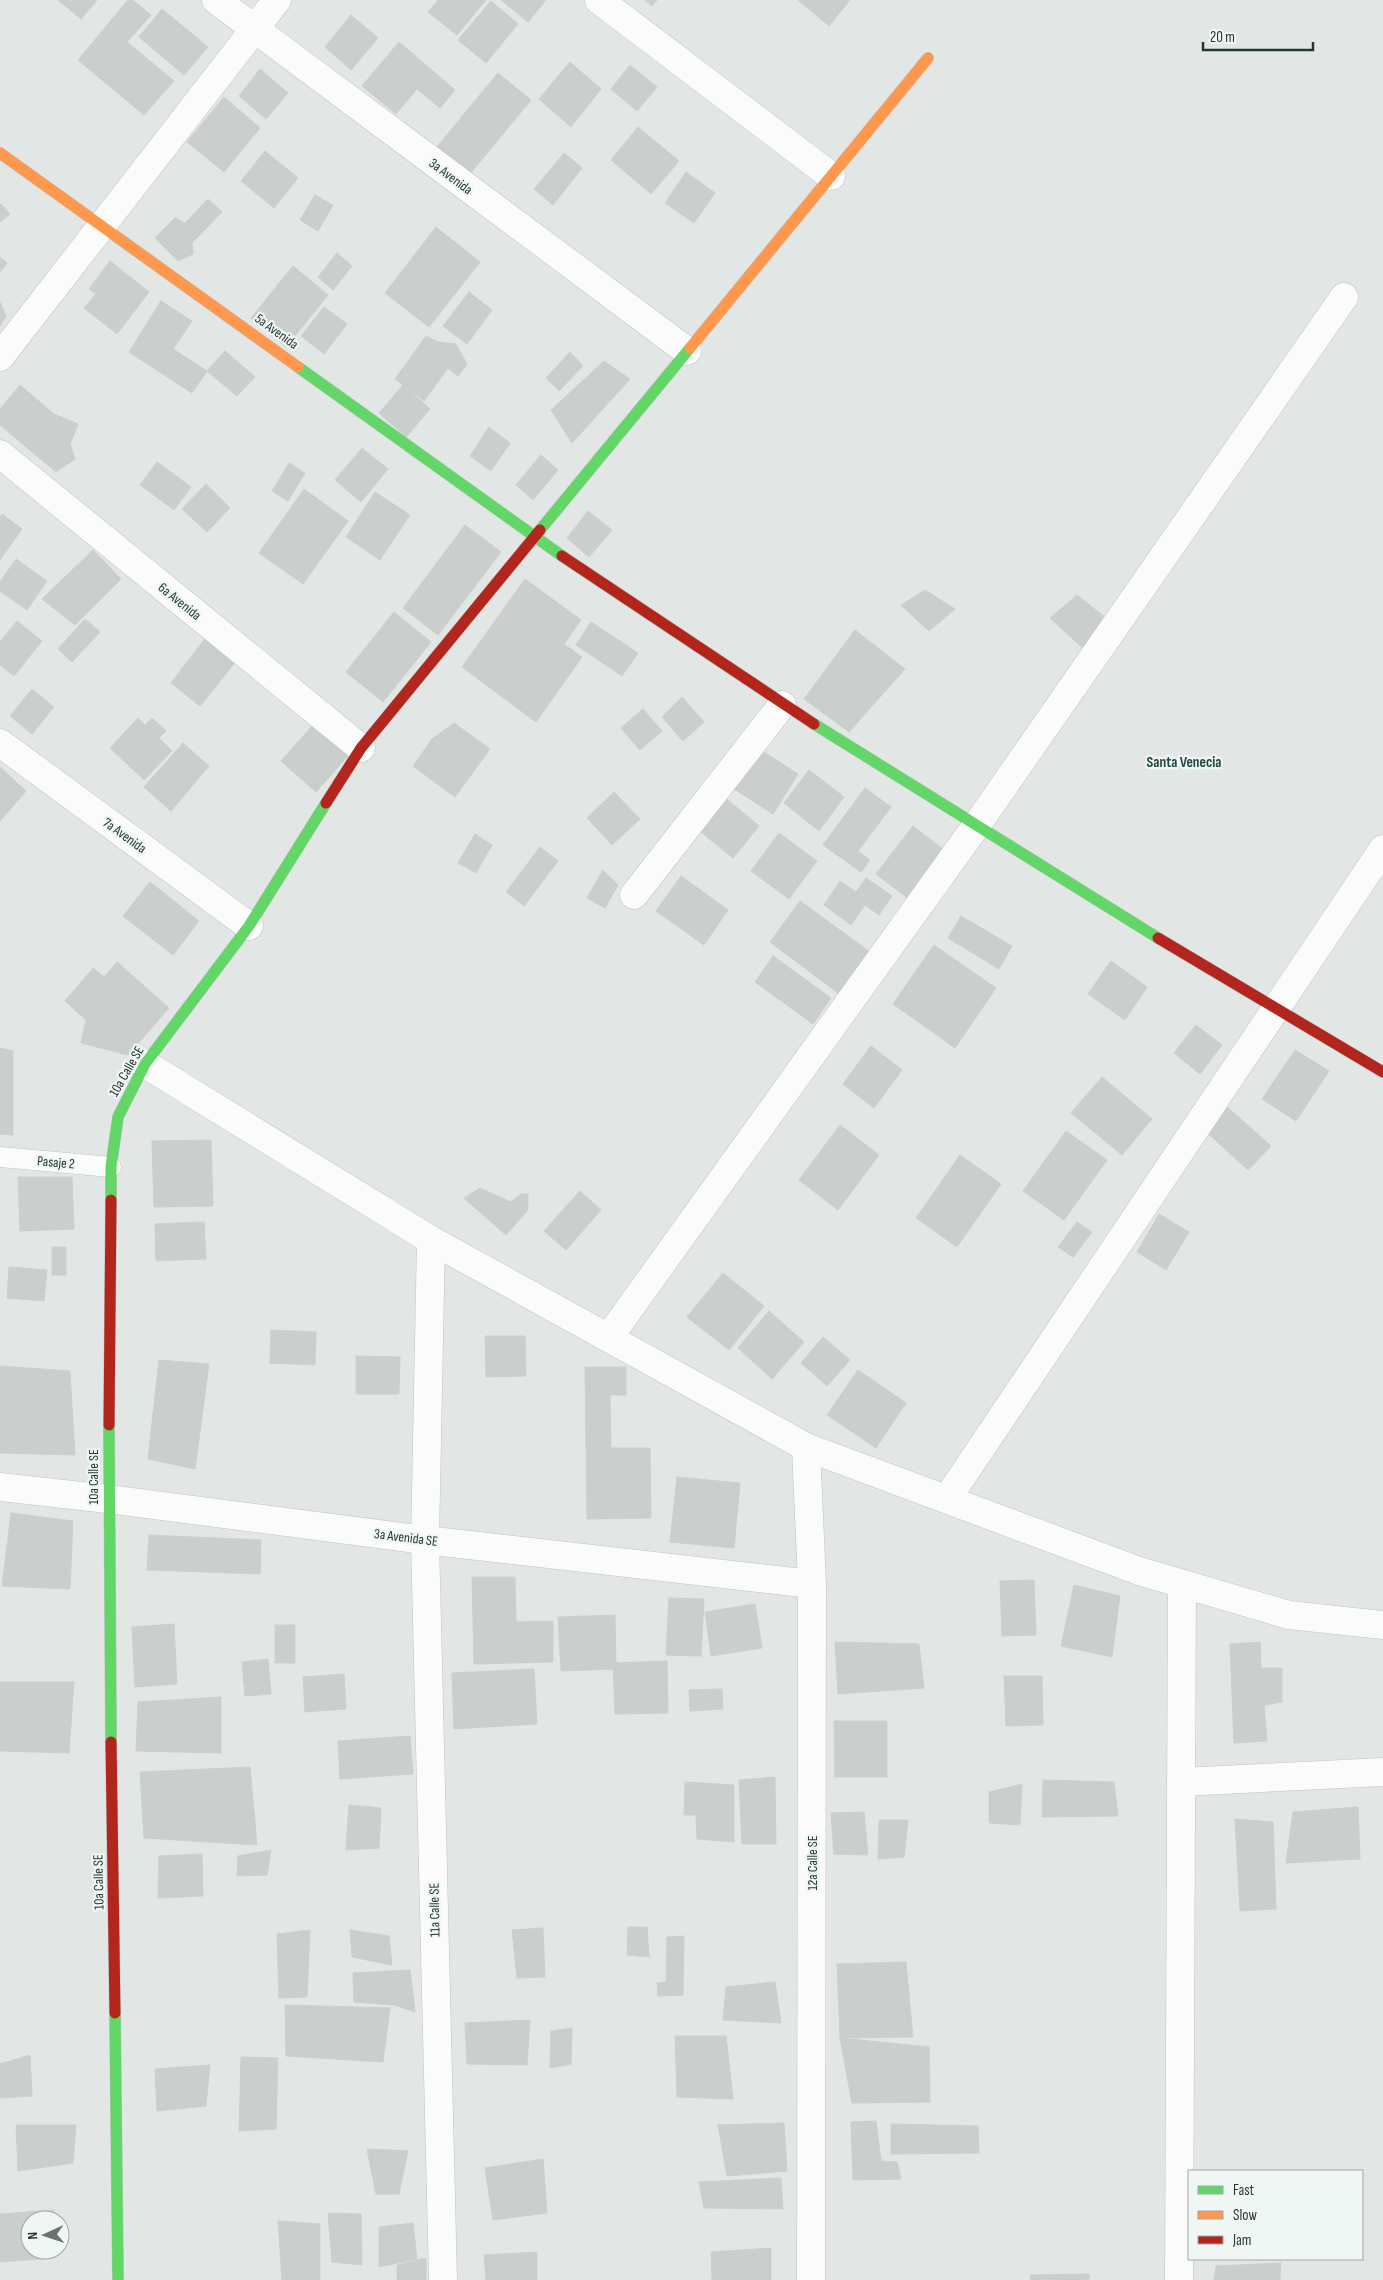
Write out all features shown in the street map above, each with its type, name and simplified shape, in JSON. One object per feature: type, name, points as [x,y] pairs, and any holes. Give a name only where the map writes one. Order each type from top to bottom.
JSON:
[{"type":"street","name":"3a Avenida","points":[[216,0],[687,351]]},
{"type":"street","points":[[0,357],[277,0]]},
{"type":"street","points":[[599,0],[831,176]]},
{"type":"street","name":"10a Calle SE","points":[[118,2280],[108,1499],[111,1167],[118,1117],[145,1064],[249,926],[361,748],[928,58]]},
{"type":"street","name":"5a Avenida","points":[[0,153],[103,224],[534,536],[782,705],[976,826],[1383,1072]]},
{"type":"street","points":[[609,1337],[976,826],[1344,296]]},
{"type":"street","name":"6a Avenida","points":[[0,454],[361,748]]},
{"type":"street","points":[[634,895],[782,705]]},
{"type":"street","name":"7a Avenida","points":[[0,743],[249,926]]},
{"type":"street","points":[[947,1500],[1383,849]]},
{"type":"street","points":[[145,1064],[431,1240],[806,1447],[1139,1571],[1289,1615],[1383,1624]]},
{"type":"street","name":"11a Calle SE","points":[[431,1240],[425,1540],[443,2280]]},
{"type":"street","name":"12a Calle SE","points":[[806,1447],[812,1584],[811,2280]]},
{"type":"street","name":"3a Avenida SE","points":[[0,1487],[425,1540],[812,1584]]},
{"type":"street","points":[[1179,2280],[1182,1584]]},
{"type":"street","points":[[1181,1782],[1383,1772]]},
{"type":"lane","name":"Pasaje 2","points":[[0,1157],[111,1167]]},
{"type":"building","points":[[58,0],[97,0],[81,19]]},
{"type":"building","points":[[128,0],[133,0],[151,15],[127,42],[174,81],[144,115],[78,60]]},
{"type":"building","points":[[438,0],[486,0],[457,35],[428,12]]},
{"type":"building","points":[[501,0],[546,0],[528,22]]},
{"type":"building","points":[[645,0],[657,0],[652,6]]},
{"type":"building","points":[[798,0],[850,0],[829,26]]},
{"type":"building","points":[[491,1],[518,24],[486,63],[458,40]]},
{"type":"building","points":[[162,9],[208,47],[184,75],[139,37]]},
{"type":"building","points":[[351,15],[378,38],[351,70],[325,47]]},
{"type":"building","points":[[399,42],[455,90],[440,108],[417,89],[396,114],[362,86]]},
{"type":"building","points":[[570,62],[601,89],[571,127],[539,99]]},
{"type":"building","points":[[630,65],[657,87],[637,111],[611,89]]},
{"type":"building","points":[[260,69],[288,93],[266,119],[239,96]]},
{"type":"building","points":[[498,73],[531,100],[469,175],[436,148]]},
{"type":"building","points":[[224,97],[260,128],[224,172],[187,142]]},
{"type":"building","points":[[638,127],[679,161],[651,194],[611,160]]},
{"type":"building","points":[[265,151],[298,178],[274,208],[241,181]]},
{"type":"building","points":[[564,153],[582,168],[553,205],[534,189]]},
{"type":"building","points":[[686,172],[715,193],[694,223],[665,203]]},
{"type":"building","points":[[315,195],[333,205],[318,231],[300,220]]},
{"type":"building","points":[[208,199],[222,212],[192,243],[193,254],[178,261],[155,238],[175,218],[185,223]]},
{"type":"building","points":[[0,205],[10,214],[0,222]]},
{"type":"building","points":[[436,227],[480,262],[429,327],[385,293]]},
{"type":"building","points":[[337,253],[352,266],[333,290],[318,277]]},
{"type":"building","points":[[0,257],[7,263],[0,272]]},
{"type":"building","points":[[110,261],[149,292],[117,334],[84,308],[96,294],[89,289]]},
{"type":"building","points":[[293,266],[328,295],[286,347],[251,318]]},
{"type":"building","points":[[469,292],[492,310],[467,344],[443,326]]},
{"type":"building","points":[[161,301],[192,321],[173,349],[207,371],[192,393],[129,352]]},
{"type":"building","points":[[0,302],[6,316],[0,326]]},
{"type":"building","points":[[324,307],[347,324],[324,354],[301,336]]},
{"type":"building","points":[[426,336],[438,342],[456,344],[467,364],[458,376],[448,368],[424,401],[395,379]]},
{"type":"building","points":[[225,351],[255,377],[237,396],[207,371]]},
{"type":"building","points":[[570,352],[583,366],[559,391],[546,378]]},
{"type":"building","points":[[604,361],[630,379],[572,443],[551,410]]},
{"type":"building","points":[[20,385],[54,414],[78,424],[70,444],[75,459],[56,472],[0,425],[0,409]]},
{"type":"building","points":[[403,385],[430,409],[406,437],[379,413]]},
{"type":"building","points":[[489,427],[510,443],[491,471],[470,456]]},
{"type":"building","points":[[362,448],[388,469],[361,502],[335,480]]},
{"type":"building","points":[[541,455],[558,470],[533,500],[516,485]]},
{"type":"building","points":[[157,462],[191,487],[174,510],[140,485]]},
{"type":"building","points":[[289,463],[305,473],[288,501],[272,491]]},
{"type":"building","points":[[206,484],[230,508],[207,532],[182,509]]},
{"type":"building","points":[[304,489],[348,521],[303,584],[259,553]]},
{"type":"building","points":[[375,492],[410,515],[380,560],[346,537]]},
{"type":"building","points":[[588,511],[612,530],[589,557],[567,538]]},
{"type":"building","points":[[2,514],[22,529],[0,560],[0,517]]},
{"type":"building","points":[[465,525],[501,552],[438,635],[403,608]]},
{"type":"building","points":[[93,550],[121,579],[75,625],[42,599]]},
{"type":"building","points":[[16,559],[47,581],[27,610],[0,591],[0,582]]},
{"type":"building","points":[[525,579],[581,620],[564,644],[582,657],[536,722],[462,667]]},
{"type":"building","points":[[925,590],[955,609],[929,631],[901,605]]},
{"type":"building","points":[[1077,595],[1116,626],[1086,651],[1050,618]]},
{"type":"building","points":[[394,612],[431,642],[383,702],[346,672]]},
{"type":"building","points":[[85,619],[100,632],[72,662],[58,649]]},
{"type":"building","points":[[17,621],[42,641],[14,676],[0,665],[0,642]]},
{"type":"building","points":[[591,622],[638,653],[622,676],[576,645]]},
{"type":"building","points":[[855,630],[905,669],[849,732],[804,699]]},
{"type":"building","points":[[207,636],[237,660],[200,706],[171,683]]},
{"type":"building","points":[[32,689],[54,707],[32,734],[10,716]]},
{"type":"building","points":[[682,697],[704,722],[683,741],[662,717]]},
{"type":"building","points":[[643,709],[662,731],[640,750],[621,728]]},
{"type":"building","points":[[320,717],[355,748],[316,792],[281,761]]},
{"type":"building","points":[[138,718],[145,725],[152,718],[166,731],[159,738],[172,751],[144,780],[110,748]]},
{"type":"building","points":[[454,723],[490,749],[455,797],[413,766],[432,739]]},
{"type":"building","points":[[183,743],[209,766],[171,811],[144,787]]},
{"type":"building","points":[[756,747],[798,774],[773,814],[731,787]]},
{"type":"building","points":[[0,767],[26,791],[0,821]]},
{"type":"building","points":[[809,770],[844,797],[819,831],[784,803]]},
{"type":"building","points":[[865,788],[891,807],[858,851],[870,860],[861,872],[823,845]]},
{"type":"building","points":[[717,791],[759,826],[733,858],[691,824]]},
{"type":"building","points":[[614,792],[640,819],[612,845],[587,818]]},
{"type":"building","points":[[913,826],[954,858],[918,906],[876,874]]},
{"type":"building","points":[[779,833],[817,861],[789,899],[751,871]]},
{"type":"building","points":[[475,834],[492,845],[476,873],[458,863]]},
{"type":"building","points":[[540,847],[558,861],[524,906],[506,892]]},
{"type":"building","points":[[603,870],[618,885],[605,908],[587,898]]},
{"type":"building","points":[[681,876],[728,910],[704,945],[656,911]]},
{"type":"building","points":[[866,878],[892,896],[879,915],[865,905],[851,925],[824,905],[840,881],[856,892]]},
{"type":"building","points":[[150,882],[199,921],[173,955],[123,916]]},
{"type":"building","points":[[800,901],[877,957],[846,999],[770,942]]},
{"type":"building","points":[[961,916],[1012,946],[999,969],[948,938]]},
{"type":"building","points":[[934,945],[996,988],[955,1048],[893,1004]]},
{"type":"building","points":[[773,956],[831,998],[813,1024],[755,982]]},
{"type":"building","points":[[1111,961],[1147,987],[1125,1020],[1088,994]]},
{"type":"building","points":[[117,962],[169,1008],[128,1055],[81,1043],[86,1020],[65,1001],[93,968],[104,977]]},
{"type":"building","points":[[1196,1025],[1222,1045],[1200,1074],[1174,1053]]},
{"type":"building","points":[[871,1046],[902,1070],[874,1108],[843,1084]]},
{"type":"building","points":[[0,1048],[13,1051],[13,1135],[0,1134]]},
{"type":"building","points":[[1295,1050],[1329,1071],[1296,1121],[1262,1099]]},
{"type":"building","points":[[1102,1077],[1152,1119],[1122,1155],[1071,1113]]},
{"type":"building","points":[[1225,1105],[1271,1146],[1248,1170],[1203,1129]]},
{"type":"building","points":[[840,1125],[879,1155],[838,1210],[799,1180]]},
{"type":"building","points":[[1066,1131],[1107,1160],[1064,1220],[1023,1191]]},
{"type":"building","points":[[211,1140],[213,1206],[154,1207],[152,1141]]},
{"type":"building","points":[[960,1155],[1001,1184],[957,1247],[916,1218]]},
{"type":"building","points":[[18,1177],[72,1177],[74,1229],[20,1231]]},
{"type":"building","points":[[480,1188],[511,1202],[521,1194],[528,1194],[528,1210],[506,1235],[464,1198]]},
{"type":"building","points":[[580,1191],[601,1210],[566,1250],[544,1231]]},
{"type":"building","points":[[1159,1214],[1189,1232],[1166,1270],[1137,1252]]},
{"type":"building","points":[[204,1222],[206,1259],[156,1261],[155,1224]]},
{"type":"building","points":[[1077,1222],[1092,1232],[1073,1257],[1058,1247]]},
{"type":"building","points":[[52,1247],[66,1247],[66,1275],[52,1275]]},
{"type":"building","points":[[9,1267],[47,1270],[44,1301],[7,1298]]},
{"type":"building","points":[[723,1273],[764,1306],[729,1350],[687,1317]]},
{"type":"building","points":[[769,1311],[804,1342],[772,1379],[738,1348]]},
{"type":"building","points":[[271,1330],[316,1332],[315,1365],[270,1363]]},
{"type":"building","points":[[485,1336],[525,1336],[526,1376],[486,1377]]},
{"type":"building","points":[[823,1337],[850,1360],[827,1386],[801,1363]]},
{"type":"building","points":[[356,1356],[400,1357],[399,1394],[356,1394]]},
{"type":"building","points":[[159,1360],[209,1364],[195,1469],[148,1459]]},
{"type":"building","points":[[0,1366],[70,1371],[75,1455],[0,1453]]},
{"type":"building","points":[[585,1367],[626,1367],[626,1395],[610,1395],[611,1448],[650,1448],[651,1518],[587,1519]]},
{"type":"building","points":[[858,1370],[906,1403],[876,1448],[827,1415]]},
{"type":"building","points":[[677,1477],[740,1483],[734,1548],[670,1542]]},
{"type":"building","points":[[11,1513],[73,1521],[70,1589],[2,1586]]},
{"type":"building","points":[[149,1535],[261,1540],[260,1574],[147,1570]]},
{"type":"building","points":[[472,1577],[515,1577],[516,1622],[553,1621],[553,1662],[474,1664]]},
{"type":"building","points":[[1034,1580],[1036,1635],[1002,1636],[1000,1581]]},
{"type":"building","points":[[1074,1585],[1120,1596],[1112,1657],[1061,1646]]},
{"type":"building","points":[[669,1598],[704,1599],[701,1656],[666,1655]]},
{"type":"building","points":[[755,1604],[762,1648],[711,1656],[705,1612]]},
{"type":"building","points":[[615,1615],[616,1669],[561,1671],[558,1617]]},
{"type":"building","points":[[174,1624],[177,1684],[135,1687],[132,1627]]},
{"type":"building","points":[[275,1625],[295,1625],[295,1663],[275,1663]]},
{"type":"building","points":[[835,1642],[919,1644],[924,1688],[838,1694]]},
{"type":"building","points":[[1260,1642],[1261,1668],[1282,1668],[1282,1702],[1264,1705],[1267,1741],[1234,1743],[1230,1644]]},
{"type":"building","points":[[268,1659],[271,1694],[245,1696],[242,1662]]},
{"type":"building","points":[[667,1661],[668,1713],[615,1714],[613,1663]]},
{"type":"building","points":[[534,1669],[537,1724],[454,1729],[452,1673]]},
{"type":"building","points":[[344,1674],[346,1709],[305,1712],[303,1677]]},
{"type":"building","points":[[1004,1676],[1042,1676],[1043,1725],[1006,1726]]},
{"type":"building","points":[[0,1682],[74,1682],[69,1753],[0,1751]]},
{"type":"building","points":[[722,1689],[723,1709],[690,1711],[689,1690]]},
{"type":"building","points":[[221,1697],[221,1753],[136,1751],[138,1702]]},
{"type":"building","points":[[834,1721],[887,1721],[887,1777],[835,1777]]},
{"type":"building","points":[[410,1736],[413,1774],[340,1779],[338,1741]]},
{"type":"building","points":[[250,1767],[257,1845],[144,1838],[140,1772]]},
{"type":"building","points":[[775,1777],[776,1844],[742,1844],[739,1780]]},
{"type":"building","points":[[1043,1780],[1114,1782],[1118,1816],[1042,1817]]},
{"type":"building","points":[[685,1782],[734,1785],[734,1842],[697,1839],[696,1815],[684,1815]]},
{"type":"building","points":[[1022,1784],[1020,1825],[989,1823],[989,1792]]},
{"type":"building","points":[[349,1805],[381,1808],[379,1848],[346,1850]]},
{"type":"building","points":[[1358,1807],[1360,1859],[1286,1863],[1293,1812]]},
{"type":"building","points":[[864,1812],[868,1855],[834,1854],[831,1813]]},
{"type":"building","points":[[1235,1819],[1273,1822],[1276,1909],[1240,1911]]},
{"type":"building","points":[[879,1820],[908,1820],[904,1857],[878,1859]]},
{"type":"building","points":[[271,1850],[267,1875],[237,1876],[238,1856]]},
{"type":"building","points":[[202,1854],[203,1896],[158,1898],[159,1856]]},
{"type":"building","points":[[628,1927],[647,1927],[649,1957],[627,1955]]},
{"type":"building","points":[[543,1928],[545,1977],[517,1978],[512,1930]]},
{"type":"building","points":[[310,1930],[307,1997],[279,1998],[277,1934]]},
{"type":"building","points":[[350,1930],[389,1936],[392,1965],[352,1957]]},
{"type":"building","points":[[684,1936],[683,1995],[658,1996],[657,1983],[666,1982],[667,1937]]},
{"type":"building","points":[[906,1962],[913,2037],[840,2038],[837,1964]]},
{"type":"building","points":[[410,1970],[415,2012],[394,2005],[354,2002],[353,1973]]},
{"type":"building","points":[[775,1982],[781,2023],[723,2020],[726,1987]]},
{"type":"building","points":[[285,2005],[390,2008],[383,2062],[286,2056]]},
{"type":"building","points":[[530,2020],[527,2065],[467,2064],[465,2023]]},
{"type":"building","points":[[572,2028],[571,2064],[550,2068],[551,2031]]},
{"type":"building","points":[[675,2036],[726,2036],[733,2099],[677,2097]]},
{"type":"building","points":[[840,2038],[929,2047],[930,2102],[852,2103]]},
{"type":"building","points":[[30,2055],[32,2096],[0,2098],[0,2064]]},
{"type":"building","points":[[241,2057],[278,2058],[276,2129],[239,2131]]},
{"type":"building","points":[[210,2065],[206,2106],[157,2111],[155,2069]]},
{"type":"building","points":[[876,2121],[881,2161],[897,2162],[901,2179],[853,2180],[851,2122]]},
{"type":"building","points":[[784,2123],[787,2171],[727,2176],[718,2125]]},
{"type":"building","points":[[891,2124],[978,2126],[979,2153],[891,2154]]},
{"type":"building","points":[[16,2125],[76,2125],[73,2163],[18,2171]]},
{"type":"building","points":[[367,2149],[408,2151],[399,2194],[376,2194]]},
{"type":"building","points":[[543,2159],[547,2213],[493,2220],[485,2168]]},
{"type":"building","points":[[781,2178],[783,2209],[704,2208],[699,2182]]},
{"type":"building","points":[[20,2213],[20,2260],[27,2260],[0,2262],[0,2214]]},
{"type":"building","points":[[328,2213],[361,2214],[362,2265],[332,2262]]},
{"type":"building","points":[[278,2221],[320,2224],[320,2280],[282,2280]]},
{"type":"building","points":[[413,2223],[417,2259],[379,2267],[379,2227]]},
{"type":"building","points":[[771,2248],[771,2280],[712,2280],[711,2252]]},
{"type":"building","points":[[537,2252],[537,2280],[486,2280],[484,2255]]},
{"type":"building","points":[[426,2258],[426,2280],[397,2280],[397,2265]]},
{"type":"building","points":[[1281,2263],[1280,2280],[1214,2280],[1216,2266]]},
{"type":"building","points":[[1089,2274],[1089,2280],[1031,2280],[1030,2275]]},
{"type":"traffic: fast","points":[[540,530],[690,348]]},
{"type":"traffic: fast","points":[[298,367],[562,556]]},
{"type":"traffic: fast","points":[[814,724],[1158,938]]},
{"type":"traffic: fast","points":[[111,1200],[111,1167],[118,1117],[145,1064],[249,926],[326,803]]},
{"type":"traffic: fast","points":[[109,1425],[111,1742]]},
{"type":"traffic: fast","points":[[115,2013],[118,2280]]},
{"type":"traffic: slow","points":[[690,348],[928,58]]},
{"type":"traffic: slow","points":[[0,153],[298,367]]},
{"type":"traffic: jam","points":[[326,803],[361,748],[540,530]]},
{"type":"traffic: jam","points":[[562,556],[814,724]]},
{"type":"traffic: jam","points":[[1158,938],[1383,1072]]},
{"type":"traffic: jam","points":[[109,1425],[111,1200]]},
{"type":"traffic: jam","points":[[111,1742],[115,2013]]},
{"type":"district","name":"Santa Venecia","points":[[1184,762]]}]
